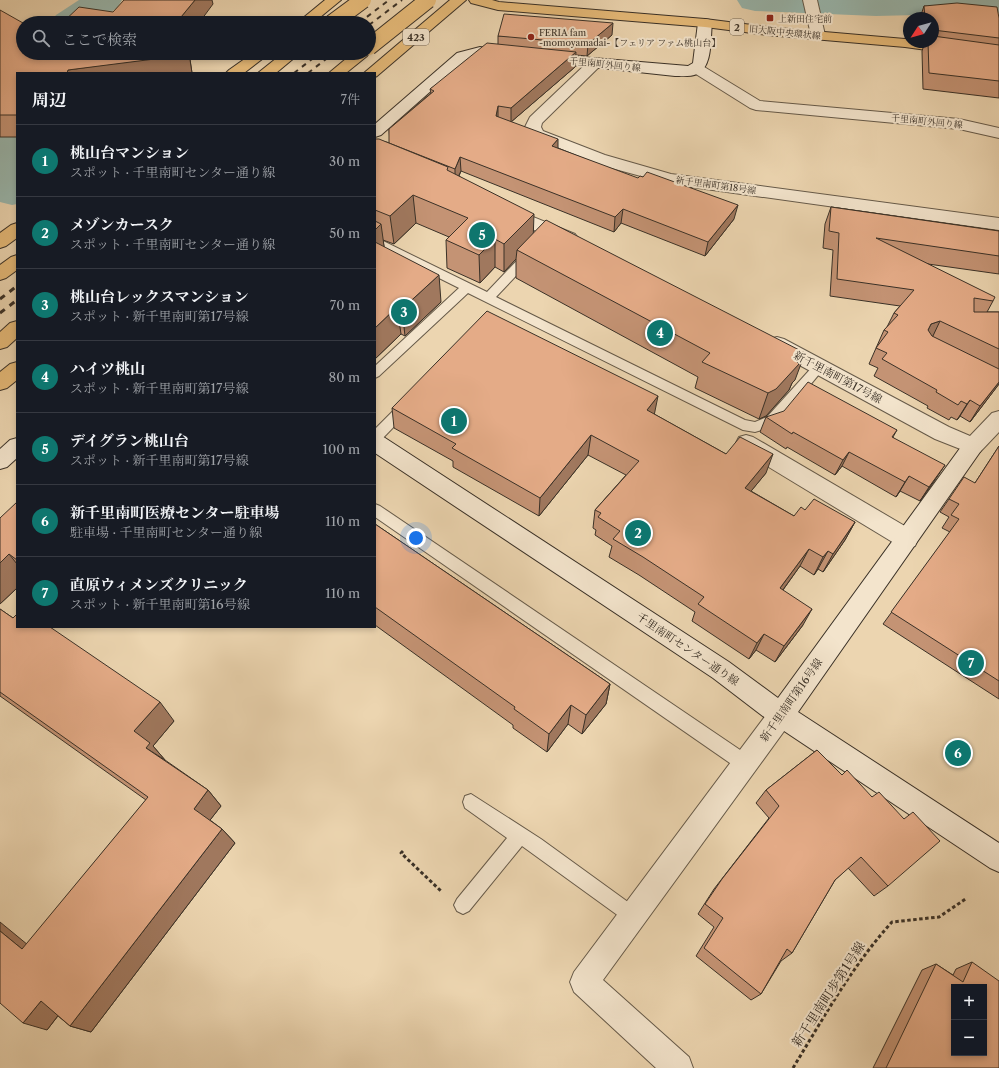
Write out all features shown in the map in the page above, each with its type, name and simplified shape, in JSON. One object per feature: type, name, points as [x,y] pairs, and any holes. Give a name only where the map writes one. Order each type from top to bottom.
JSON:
[{"type":"main road","points":[[313,16],[334,0]]},
{"type":"main road","points":[[341,16],[363,0]]},
{"type":"main road","name":"423","points":[[376,41],[428,0]]},
{"type":"main road","name":"423","points":[[373,72],[460,0]]},
{"type":"main road","name":"旧大阪中央環状線","points":[[476,0],[498,6],[705,22],[767,31],[905,43],[999,56]]},
{"type":"main road","points":[[235,72],[253,60]]},
{"type":"main road","points":[[267,72],[284,60]]},
{"type":"main road","points":[[338,72],[353,60]]},
{"type":"main road","points":[[0,242],[16,230]]},
{"type":"main road","points":[[0,274],[16,262]]},
{"type":"main road","points":[[0,342],[16,329]]},
{"type":"main road","points":[[0,383],[16,370]]},
{"type":"street","points":[[812,6],[818,35]]},
{"type":"street","points":[[696,68],[702,60],[705,22]]},
{"type":"street","points":[[376,131],[462,56],[480,51],[517,55]]},
{"type":"street","name":"千里南町外回り線","points":[[533,56],[682,72],[692,71],[696,68],[756,105],[958,124],[999,133]]},
{"type":"street","name":"新千里南町第18号線","points":[[595,63],[536,120],[533,130],[537,134],[599,159],[670,179],[999,224]]},
{"type":"street","points":[[489,204],[544,240],[584,244]]},
{"type":"street","name":"新千里南町第17号線","points":[[765,337],[942,433],[973,446]]},
{"type":"street","name":"新千里南町第16号線","points":[[678,1068],[584,982],[746,764],[973,446],[999,418]]},
{"type":"street","points":[[744,441],[907,539]]},
{"type":"street","name":"千里南町センター通り線","points":[[376,443],[721,670],[781,715],[999,859]]},
{"type":"street","points":[[0,460],[16,447]]},
{"type":"lane","points":[[488,298],[544,240]]},
{"type":"lane","points":[[376,242],[728,418],[749,426],[755,427],[772,421],[819,367]]},
{"type":"lane","points":[[376,371],[467,287]]},
{"type":"lane","points":[[493,317],[504,306]]},
{"type":"lane","points":[[376,436],[414,397]]},
{"type":"lane","points":[[376,511],[746,764]]},
{"type":"lane","points":[[471,802],[499,823],[520,835],[633,916]]},
{"type":"lane","points":[[462,905],[520,835]]},
{"type":"path","points":[[403,851],[401,853],[426,874],[440,890]]},
{"type":"path","name":"新千里南町歩第1号線","points":[[793,1068],[846,980],[872,944],[892,922],[939,917],[967,898]]},
{"type":"building","points":[[124,0],[195,0],[182,16],[69,16],[79,7],[113,12]]},
{"type":"building","points":[[957,3],[997,7],[999,18],[999,38],[939,31],[939,12],[924,12],[924,6]]},
{"type":"building","points":[[0,10],[16,19],[16,60],[147,60],[68,70],[67,72],[16,72],[16,115],[0,115]]},
{"type":"building","points":[[504,14],[613,23],[588,44],[498,36]]},
{"type":"building","points":[[939,37],[999,45],[999,81],[929,73],[928,48],[939,48]]},
{"type":"building","points":[[487,43],[576,52],[511,108],[498,106],[496,116],[558,139],[552,146],[638,178],[640,176],[643,177],[647,172],[738,205],[708,242],[623,209],[615,217],[460,157],[455,169],[389,143],[389,129],[434,91],[430,89]]},
{"type":"building","points":[[376,139],[448,167],[447,170],[534,214],[504,244],[495,239],[479,255],[446,240],[468,218],[413,195],[390,216],[376,210]]},
{"type":"building","points":[[831,207],[999,231],[999,256],[876,238],[995,297],[993,301],[974,298],[974,312],[999,312],[999,349],[940,321],[931,324],[928,330],[932,336],[999,369],[999,382],[980,406],[970,400],[967,404],[961,401],[958,405],[936,392],[937,390],[882,359],[887,353],[876,348],[888,332],[884,330],[898,315],[894,313],[914,290],[837,279],[839,233],[829,231]]},
{"type":"building","points":[[546,220],[805,353],[797,362],[799,364],[776,389],[768,393],[702,362],[710,353],[517,250]]},
{"type":"building","points":[[376,222],[381,224],[376,229]]},
{"type":"building","points":[[376,243],[439,275],[402,309],[397,307],[376,327]]},
{"type":"building","points":[[487,311],[658,396],[647,410],[726,454],[740,437],[773,454],[745,488],[794,516],[801,507],[805,510],[814,499],[855,522],[833,554],[828,551],[823,557],[809,549],[780,588],[812,609],[784,646],[764,634],[757,643],[698,604],[704,597],[613,539],[620,531],[598,517],[601,513],[595,510],[639,461],[591,435],[540,498],[452,448],[456,444],[392,408]]},
{"type":"building","points":[[808,382],[897,430],[892,437],[945,465],[929,487],[909,476],[905,482],[849,452],[843,460],[793,432],[792,434],[766,417],[784,411]]},
{"type":"building","points":[[999,446],[999,681],[891,612],[959,519],[951,515],[959,504],[949,499],[964,477],[975,483]]},
{"type":"building","points":[[16,503],[16,559],[9,554],[0,563],[0,518]]},
{"type":"building","points":[[376,525],[610,684],[586,715],[571,705],[549,734],[514,709],[515,707],[376,608]]},
{"type":"building","points":[[0,609],[13,618],[16,615],[16,628],[51,628],[160,702],[134,731],[150,743],[146,748],[208,790],[194,809],[222,829],[70,1026],[41,1001],[23,1023],[0,1003],[0,931],[22,949],[148,797],[0,692]]},
{"type":"building","points":[[817,750],[842,775],[847,770],[872,797],[879,792],[904,819],[913,812],[940,841],[888,886],[861,857],[835,880],[792,953],[787,949],[761,994],[704,948],[723,918],[705,904],[722,879],[779,806],[766,790]]},
{"type":"building","points":[[972,962],[999,981],[999,1068],[886,1068],[936,964],[963,982]]},
{"type":"waterway","points":[[80,16],[104,0]]},
{"type":"waterway","points":[[755,0],[876,5],[999,2]]},
{"type":"waterway","points":[[12,191],[9,124],[16,106]]},
{"type":"railway","points":[[368,16],[389,0]]},
{"type":"railway","points":[[376,20],[402,0]]},
{"type":"railway","points":[[295,72],[311,60]]},
{"type":"railway","points":[[309,72],[325,60]]},
{"type":"railway","points":[[0,299],[16,287]]},
{"type":"railway","points":[[0,313],[16,301]]},
{"type":"place","name":"上新田住宅前","points":[[770,18]]},
{"type":"place","name":"FERIA fam -momoyamadai-【フェリア ファム桃山台】","points":[[531,37]]},
{"type":"place","name":"デイグラン桃山台","points":[[482,235]]},
{"type":"place","name":"桃山台レックスマンション","points":[[404,312]]},
{"type":"place","name":"ハイツ桃山","points":[[660,333]]},
{"type":"place","name":"桃山台マンション","points":[[454,421]]},
{"type":"place","name":"メゾンカースク","points":[[638,533]]},
{"type":"place","name":"直原ウィメンズクリニック","points":[[971,663]]},
{"type":"place","name":"新千里南町医療センター駐車場","points":[[958,753]]}]
